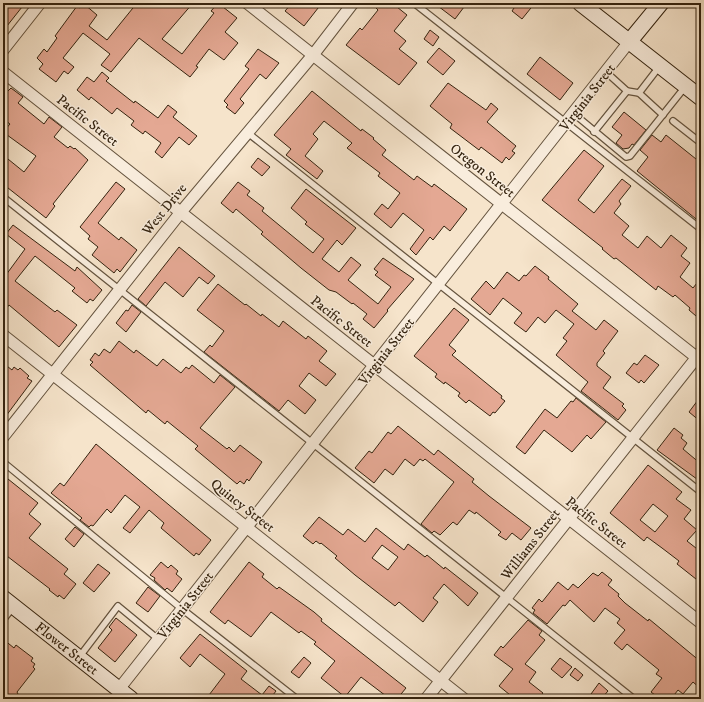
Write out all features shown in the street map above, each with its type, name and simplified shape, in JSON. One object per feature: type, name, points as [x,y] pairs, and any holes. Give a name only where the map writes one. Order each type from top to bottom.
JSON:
[{"type":"street","points":[[3,50],[40,3]]},
{"type":"street","name":"Oregon Street","points":[[247,3],[699,357]]},
{"type":"street","name":"West Drive","points":[[3,437],[181,212],[313,56],[353,3]]},
{"type":"street","points":[[580,3],[701,98]]},
{"type":"street","name":"Virginia Street","points":[[115,694],[661,3]]},
{"type":"street","name":"Pacific Street","points":[[3,72],[701,623]]},
{"type":"street","name":"Quincy Street","points":[[3,334],[464,699]]},
{"type":"street","name":"Williams Street","points":[[426,699],[632,438],[699,357]]},
{"type":"street","name":"Flower Street","points":[[8,602],[79,658],[115,694],[131,699]]},
{"type":"lane","points":[[414,3],[701,229]]},
{"type":"lane","points":[[639,94],[660,66]]},
{"type":"lane","points":[[606,72],[627,92],[639,94],[663,115]]},
{"type":"lane","points":[[573,113],[608,144],[626,157],[630,156],[686,86]]},
{"type":"lane","points":[[594,132],[627,92]]},
{"type":"lane","points":[[673,121],[701,143]]},
{"type":"lane","points":[[248,132],[701,492]]},
{"type":"lane","points":[[602,151],[608,144]]},
{"type":"lane","points":[[3,197],[634,699]]},
{"type":"lane","points":[[3,462],[182,609],[297,699]]},
{"type":"lane","points":[[3,620],[8,602]]},
{"type":"lane","points":[[79,658],[118,606],[158,639]]},
{"type":"building","points":[[3,3],[17,3],[22,7],[3,31]]},
{"type":"building","points":[[137,3],[193,3],[162,39],[182,54],[214,13],[211,11],[218,3],[237,18],[225,32],[238,43],[224,60],[209,49],[196,66],[198,67],[190,77],[139,38],[111,72],[101,65],[110,54],[83,33],[63,58],[74,67],[68,74],[64,71],[56,82],[39,69],[43,64],[37,58],[44,49],[47,52],[57,38],[55,36],[77,6],[80,8],[84,4],[97,15],[89,26],[107,40]]},
{"type":"building","points":[[292,3],[322,3],[304,26],[285,11]]},
{"type":"building","points":[[380,3],[392,3],[407,15],[394,31],[406,41],[399,49],[417,63],[399,85],[346,45],[360,28],[362,30],[378,10],[376,8]]},
{"type":"building","points":[[434,3],[467,3],[455,19]]},
{"type":"building","points":[[507,3],[535,3],[522,19],[512,11],[514,8]]},
{"type":"building","points":[[430,30],[439,37],[433,46],[424,39]]},
{"type":"building","points":[[439,48],[455,61],[443,75],[427,62]]},
{"type":"building","points":[[258,49],[279,63],[266,79],[260,74],[240,99],[244,103],[235,114],[226,107],[228,105],[224,101],[249,69],[245,66]]},
{"type":"building","points":[[540,57],[573,83],[560,100],[527,74]]},
{"type":"building","points":[[102,72],[109,78],[106,81],[134,103],[135,101],[158,118],[168,105],[177,112],[173,117],[197,136],[189,145],[179,137],[162,158],[155,152],[161,143],[145,131],[143,134],[131,125],[134,121],[117,108],[112,114],[91,97],[89,100],[77,90],[87,77],[94,82]]},
{"type":"building","points":[[448,83],[486,110],[491,103],[498,109],[487,122],[516,146],[512,151],[515,153],[509,160],[506,157],[502,163],[481,147],[479,150],[450,128],[452,124],[430,106]]},
{"type":"building","points":[[11,88],[23,97],[18,103],[44,124],[49,117],[62,127],[54,137],[68,148],[70,146],[74,149],[75,148],[88,160],[53,204],[55,206],[46,218],[3,184],[3,155],[24,172],[36,156],[3,132],[10,124],[3,119],[3,89],[7,92]]},
{"type":"building","points":[[312,91],[361,131],[362,129],[374,138],[373,139],[386,150],[382,155],[414,180],[417,176],[432,187],[434,184],[467,209],[450,231],[444,226],[433,240],[430,237],[416,255],[410,249],[424,230],[403,213],[391,228],[374,214],[382,204],[388,209],[400,193],[378,176],[380,173],[347,148],[352,143],[324,121],[313,134],[318,139],[305,156],[323,171],[317,179],[286,155],[291,149],[274,135]]},
{"type":"building","points":[[624,112],[646,130],[634,145],[632,144],[629,148],[623,149],[616,143],[622,135],[612,127]]},
{"type":"building","points":[[652,135],[661,142],[666,135],[701,163],[701,223],[637,171],[648,157],[640,150]]},
{"type":"building","points":[[584,150],[604,166],[578,200],[594,213],[622,179],[631,186],[619,201],[621,204],[614,213],[629,226],[622,235],[638,248],[647,236],[661,248],[671,235],[687,248],[681,256],[690,263],[680,277],[693,288],[701,278],[701,309],[696,316],[689,310],[690,308],[675,295],[673,297],[658,286],[656,290],[616,258],[614,259],[602,249],[603,248],[542,200]]},
{"type":"building","points":[[258,158],[270,167],[262,176],[251,167]]},
{"type":"building","points":[[116,182],[125,189],[98,223],[119,240],[121,237],[137,250],[120,272],[117,269],[114,273],[92,255],[98,247],[88,239],[90,236],[80,227]]},
{"type":"building","points":[[238,182],[250,191],[247,195],[264,208],[262,211],[313,253],[324,239],[305,224],[307,222],[291,208],[306,189],[356,228],[342,245],[337,240],[322,259],[339,272],[351,257],[361,265],[348,280],[378,304],[391,287],[375,275],[378,272],[374,269],[383,258],[414,279],[387,310],[388,311],[374,328],[363,319],[367,314],[336,292],[329,290],[301,268],[261,234],[263,232],[236,209],[233,213],[221,203]]},
{"type":"building","points":[[13,225],[75,271],[77,267],[102,290],[93,301],[90,299],[87,303],[72,291],[75,288],[35,256],[15,281],[55,312],[57,310],[77,325],[59,347],[9,305],[3,313],[3,279],[25,249],[6,234]]},
{"type":"building","points":[[179,247],[215,276],[208,284],[199,277],[183,297],[165,282],[146,306],[138,299]]},
{"type":"building","points":[[535,266],[578,304],[572,311],[596,330],[604,320],[618,331],[603,351],[605,353],[597,363],[597,366],[611,377],[603,388],[624,404],[622,406],[626,410],[618,420],[581,391],[588,382],[556,355],[567,341],[563,338],[574,324],[556,310],[545,323],[538,317],[526,332],[514,323],[522,313],[503,298],[490,315],[471,299],[486,281],[494,289],[507,272],[519,281]]},
{"type":"building","points":[[218,284],[261,316],[262,314],[279,327],[283,321],[306,339],[308,336],[327,351],[319,361],[336,374],[326,386],[309,373],[299,386],[316,400],[305,414],[288,400],[279,411],[204,352],[210,345],[212,347],[224,331],[197,310]]},
{"type":"building","points":[[132,305],[141,312],[126,332],[116,323]]},
{"type":"building","points":[[454,308],[469,320],[449,345],[456,351],[452,355],[502,396],[501,398],[505,401],[495,413],[493,412],[490,416],[469,400],[466,403],[458,396],[460,393],[435,377],[437,374],[414,356]]},
{"type":"building","points":[[119,341],[134,353],[136,350],[157,366],[163,359],[181,373],[186,367],[189,369],[192,365],[214,383],[220,375],[235,387],[200,428],[227,449],[229,447],[234,452],[240,445],[262,462],[249,481],[247,479],[244,484],[240,481],[237,484],[195,449],[198,446],[167,421],[165,424],[148,410],[146,413],[90,365],[93,362],[90,360],[95,353],[99,356],[104,349],[110,353]]},
{"type":"building","points":[[645,355],[659,365],[644,383],[641,380],[639,383],[626,373],[634,363],[637,365]]},
{"type":"building","points":[[3,363],[12,370],[14,367],[18,370],[20,368],[29,376],[27,378],[32,381],[3,420]]},
{"type":"building","points":[[701,396],[701,422],[689,412]]},
{"type":"building","points":[[576,398],[606,422],[591,439],[587,435],[572,452],[544,430],[525,454],[516,447],[545,409],[557,418],[571,401],[573,402]]},
{"type":"building","points":[[398,426],[434,455],[438,450],[474,479],[472,482],[531,528],[521,540],[512,533],[506,540],[498,535],[501,532],[476,512],[475,514],[469,510],[457,525],[453,522],[440,535],[434,531],[432,533],[421,524],[454,482],[425,459],[423,461],[420,459],[414,466],[405,459],[393,475],[385,469],[374,483],[355,468],[369,451],[372,453],[388,432],[391,434]]},
{"type":"building","points":[[674,428],[683,435],[681,438],[687,443],[683,449],[701,464],[701,482],[657,450]]},
{"type":"building","points":[[96,444],[211,540],[199,555],[196,553],[194,556],[161,528],[164,523],[149,510],[130,533],[123,528],[140,507],[125,495],[111,513],[107,509],[93,526],[91,525],[89,527],[80,520],[82,518],[51,493],[60,483],[64,486]]},
{"type":"building","points":[[648,465],[682,492],[676,499],[691,510],[684,519],[697,530],[687,541],[701,552],[701,583],[677,564],[679,561],[647,537],[644,541],[610,513]],"holes":[[[653,504],[668,516],[655,532],[640,520]]]},
{"type":"building","points":[[3,475],[38,503],[29,514],[41,524],[29,538],[68,569],[64,574],[76,584],[64,599],[59,595],[58,597],[49,590],[50,589],[3,553]]},
{"type":"building","points":[[319,517],[343,535],[348,529],[365,542],[376,528],[404,550],[408,544],[425,557],[427,555],[478,593],[468,606],[444,584],[433,598],[438,602],[423,622],[399,602],[395,606],[335,558],[337,556],[321,543],[320,544],[316,541],[313,544],[303,536]],"holes":[[[382,545],[398,557],[388,570],[372,558]]]},
{"type":"building","points":[[75,527],[84,534],[74,547],[65,539]]},
{"type":"building","points":[[161,562],[168,568],[171,565],[178,571],[176,574],[182,579],[172,592],[167,588],[165,590],[154,580],[155,578],[150,575]]},
{"type":"building","points":[[249,562],[264,574],[262,577],[277,589],[279,587],[314,612],[322,619],[321,621],[406,688],[397,699],[390,699],[361,677],[345,697],[321,678],[335,661],[314,644],[316,642],[301,631],[299,633],[271,612],[251,637],[228,620],[225,624],[210,612]]},
{"type":"building","points":[[98,564],[110,573],[94,592],[83,583]]},
{"type":"building","points":[[602,572],[612,580],[608,585],[619,594],[618,596],[625,603],[648,621],[649,619],[701,662],[701,689],[693,682],[683,694],[678,690],[671,699],[660,699],[651,692],[662,678],[656,674],[659,670],[627,644],[622,650],[614,643],[625,630],[617,623],[620,619],[605,608],[594,622],[570,600],[565,606],[563,605],[547,624],[533,613],[535,610],[532,608],[539,599],[542,602],[558,582],[568,590],[573,584],[578,588],[593,573],[598,576]]},
{"type":"building","points":[[148,587],[160,596],[148,612],[136,603]]},
{"type":"building","points":[[116,618],[137,635],[115,662],[98,648],[112,630],[109,627]]},
{"type":"building","points":[[528,620],[542,631],[539,635],[545,640],[525,664],[536,672],[529,682],[543,693],[538,699],[515,699],[499,686],[513,669],[494,655],[501,646],[503,648]]},
{"type":"building","points":[[200,634],[247,671],[241,679],[262,695],[269,686],[276,691],[270,699],[206,699],[225,674],[200,654],[190,667],[180,658]]},
{"type":"building","points":[[3,639],[14,648],[16,645],[33,658],[31,661],[35,664],[33,667],[35,669],[17,692],[18,694],[14,699],[3,699]]},
{"type":"building","points":[[304,657],[311,663],[299,678],[291,672]]},
{"type":"building","points":[[560,658],[572,667],[562,678],[551,669]]},
{"type":"building","points":[[575,668],[583,675],[578,681],[570,675]]},
{"type":"building","points":[[599,683],[608,691],[601,699],[598,699],[591,694]]}]
